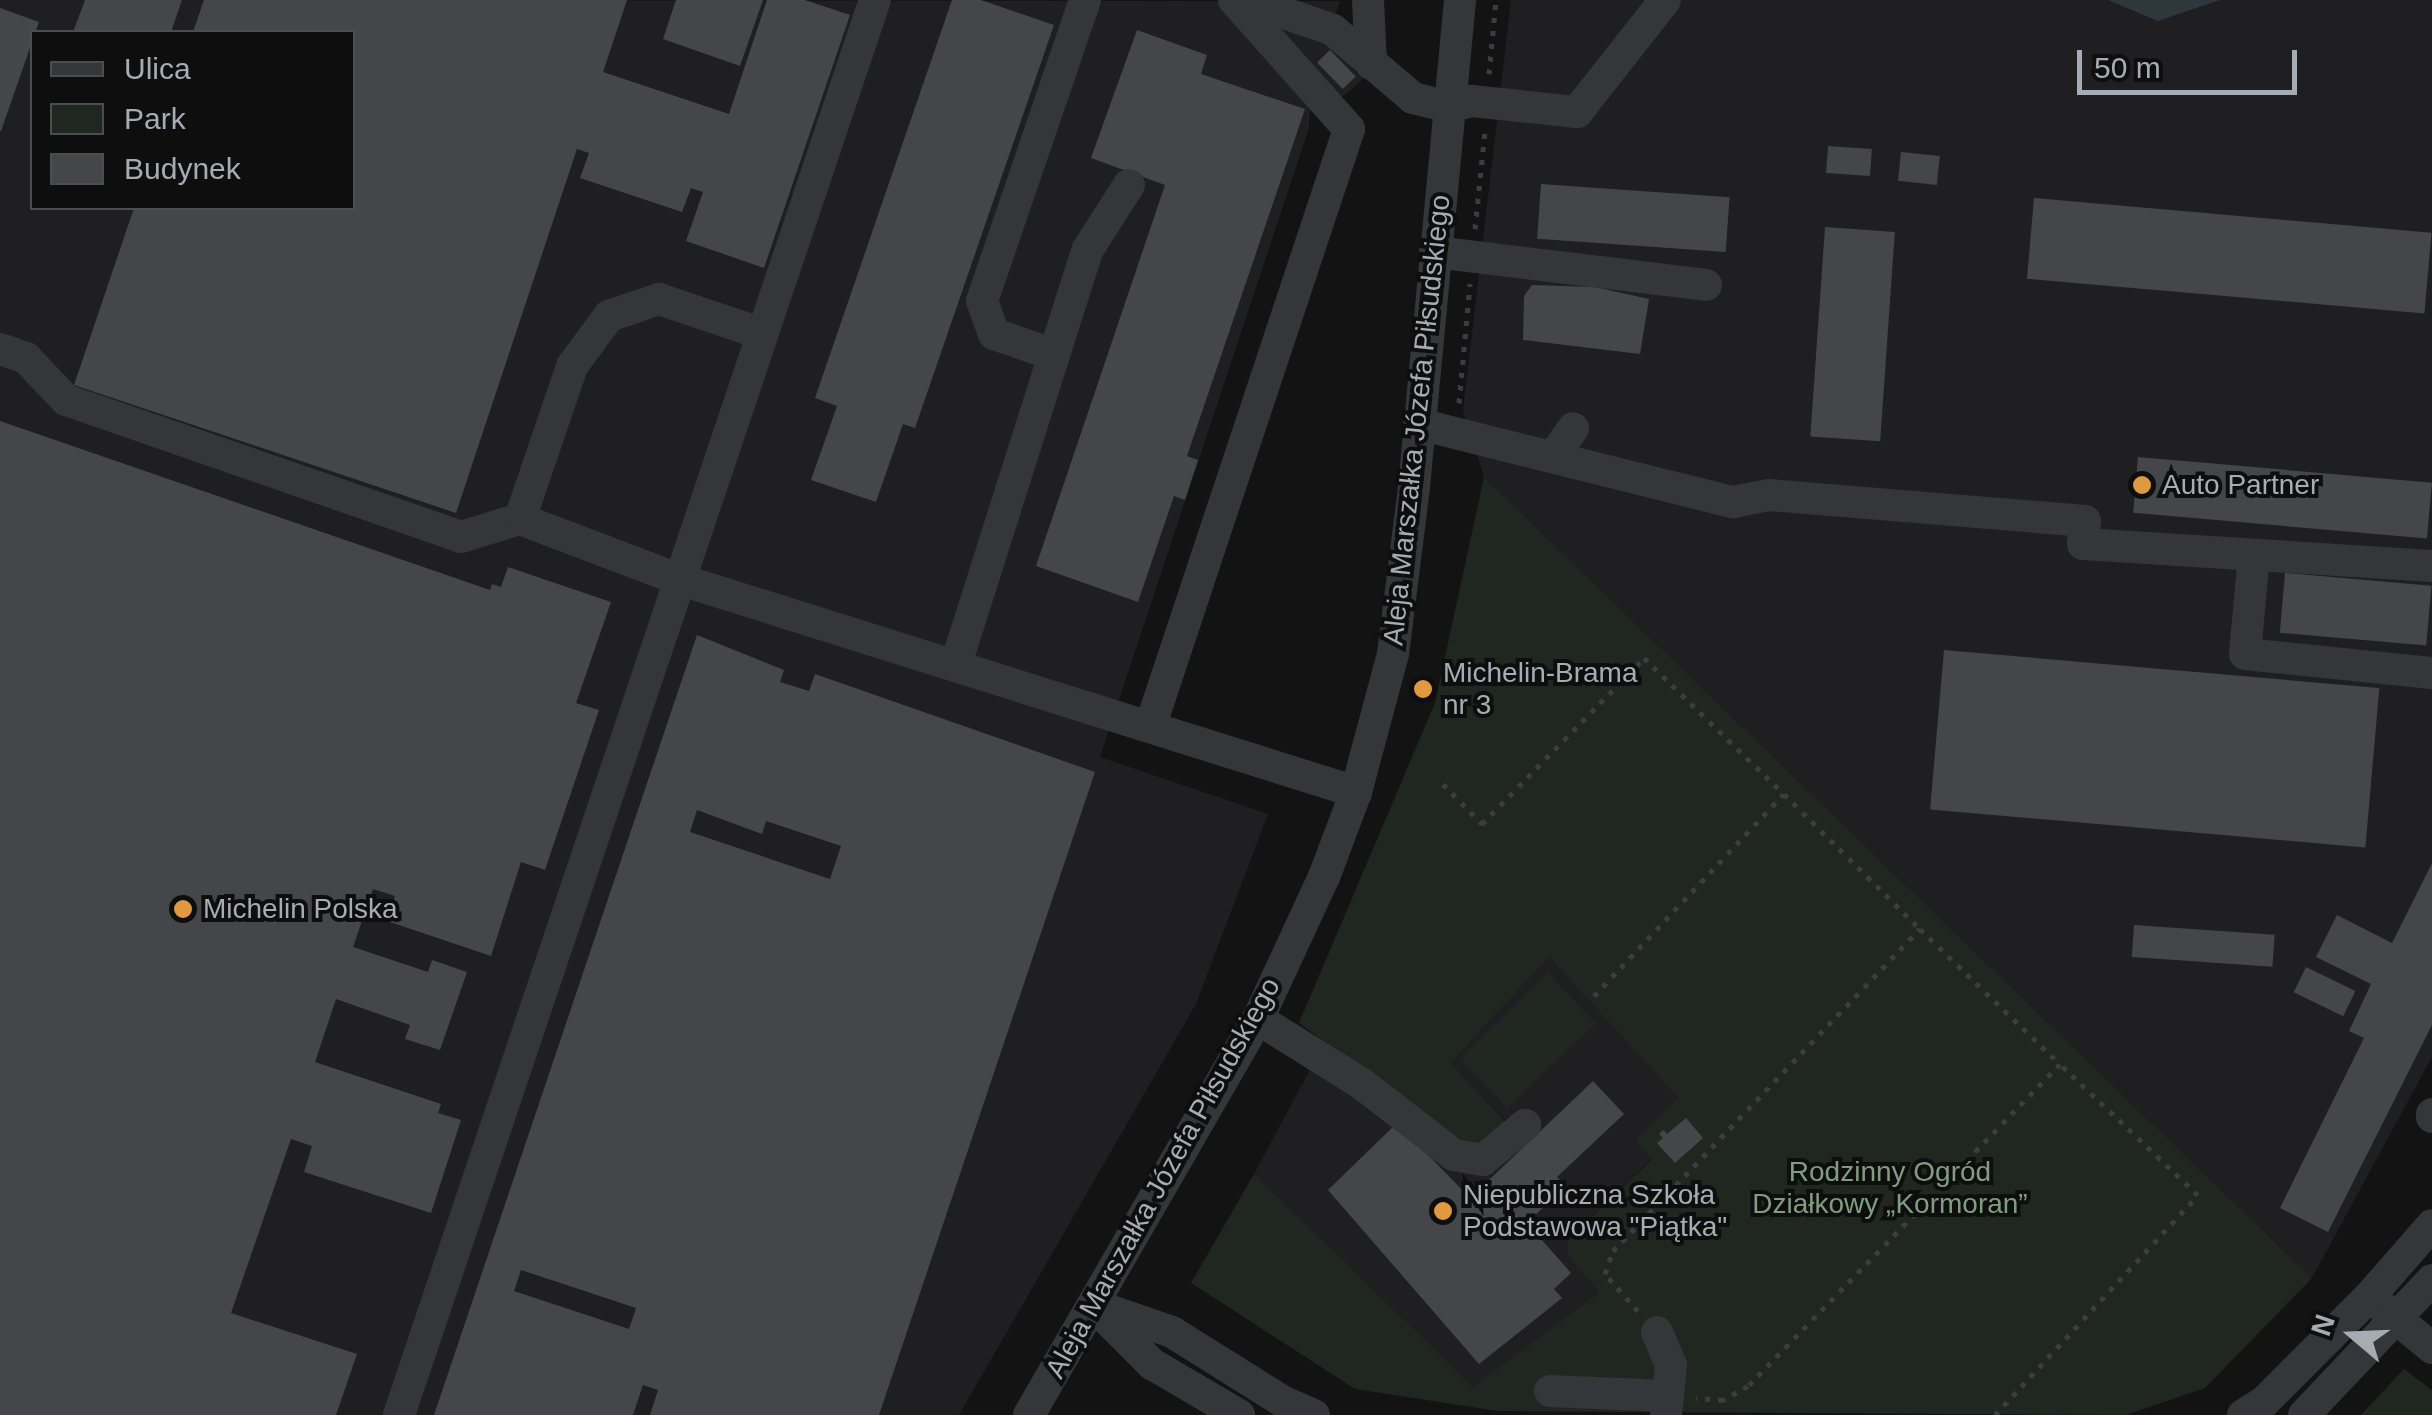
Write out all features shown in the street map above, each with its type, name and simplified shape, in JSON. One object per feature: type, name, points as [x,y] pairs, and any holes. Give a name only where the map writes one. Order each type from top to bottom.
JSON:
[{"type":"street","points":[[399,1415],[874,0]]},
{"type":"street","points":[[1151,724],[1348,129],[1234,0]]},
{"type":"street","points":[[1247,0],[1332,30],[1413,98],[1449,107],[1472,102],[1577,112],[1665,0]]},
{"type":"street","points":[[1368,0],[1372,64]]},
{"type":"street","name":"Aleja Marszałka Józefa Piłsudskiego","points":[[1029,1415],[1258,1019],[1324,878],[1356,792],[1392,654],[1420,424],[1460,0]]},
{"type":"street","points":[[1052,354],[994,334],[982,301],[1074,3]]},
{"type":"street","points":[[956,664],[1088,249],[1129,185]]},
{"type":"street","points":[[1435,252],[1706,285]]},
{"type":"street","points":[[520,518],[572,366],[609,316],[659,299],[760,333]]},
{"type":"street","points":[[0,349],[26,358],[66,400],[462,537],[520,518],[678,579],[1151,724],[1356,792]]},
{"type":"street","points":[[1420,424],[1553,457],[1735,514],[1770,495],[2085,520],[2083,544],[2432,566]]},
{"type":"street","points":[[1553,457],[1572,428]]},
{"type":"street","points":[[2254,554],[2245,654],[2432,673]]},
{"type":"street","points":[[1258,1019],[1362,1084],[1454,1156],[1483,1160],[1525,1125]]},
{"type":"street","points":[[2243,1415],[2264,1402],[2370,1296],[2432,1225]]},
{"type":"street","points":[[2304,1415],[2432,1280]]},
{"type":"street","points":[[2370,1296],[2432,1348]]},
{"type":"street","points":[[1094,1305],[1152,1364],[1239,1415]]},
{"type":"street","points":[[1094,1305],[1172,1332],[1282,1401],[1314,1415]]},
{"type":"street","points":[[1550,1391],[1666,1406],[1671,1365],[1657,1332]]},
{"type":"path","points":[[1489,76],[1496,0]]},
{"type":"path","points":[[1473,247],[1485,127]]},
{"type":"path","points":[[1459,410],[1472,267]]},
{"type":"path","points":[[1443,784],[1482,824],[1644,658],[2198,1195],[1995,1415]]},
{"type":"path","points":[[1594,996],[1784,794]]},
{"type":"path","points":[[1657,1332],[1605,1274],[1612,1251],[1920,929]]},
{"type":"path","points":[[1666,1406],[1723,1400],[1748,1386],[2060,1064]]},
{"type":"shaded area","points":[[0,0],[1340,1],[1327,41],[1363,79],[1347,94],[1310,111],[1309,128],[1100,757],[1268,814],[1196,1004],[959,1415],[0,1415]]},
{"type":"shaded area","points":[[1511,0],[2432,0],[2432,1057],[2312,1278],[1484,477],[1463,411]]},
{"type":"shaded area","points":[[2108,0],[2220,0],[2158,21]]},
{"type":"shaded area","points":[[1549,957],[1680,1098],[1637,1139],[1652,1158],[1568,1239],[1568,1255],[1600,1291],[1472,1388],[1254,1174],[1325,1042],[1507,1122],[1449,1063]]},
{"type":"green space","name":"Rodzinny Ogród Działkowy „Kormoran”","points":[[1484,477],[2312,1278],[2205,1388],[2126,1415],[1498,1411],[1355,1389],[1191,1283],[1254,1174],[1473,1387],[1599,1292],[1568,1255],[1568,1239],[1652,1159],[1636,1140],[1679,1098],[1549,957],[1450,1063],[1507,1123],[1477,1152],[1299,1023],[1435,703]]},
{"type":"green space","points":[[1548,973],[1596,1023],[1507,1108],[1460,1058]]},
{"type":"green space","points":[[2404,1369],[2432,1390],[2432,1415],[2361,1415]]},
{"type":"building","points":[[85,0],[182,0],[172,30],[74,30]]},
{"type":"building","points":[[204,0],[627,0],[603,72],[729,114],[767,0],[805,0],[850,15],[764,268],[686,241],[703,192],[691,188],[682,212],[580,178],[589,153],[577,149],[456,513],[74,385],[133,210],[355,210],[355,30],[194,30]]},
{"type":"building","points":[[676,0],[763,0],[740,66],[663,39]]},
{"type":"building","points":[[952,0],[981,0],[1054,25],[915,428],[903,424],[876,502],[811,480],[837,406],[815,398]]},
{"type":"building","points":[[0,8],[39,22],[36,30],[30,30],[30,48],[0,131]]},
{"type":"building","points":[[1137,30],[1207,55],[1201,74],[1305,109],[1187,456],[1198,460],[1185,500],[1174,496],[1138,602],[1036,566],[1165,185],[1091,158]]},
{"type":"building","points":[[1330,50],[1356,77],[1343,89],[1317,63]]},
{"type":"building","points":[[1828,146],[1872,149],[1870,176],[1826,173]]},
{"type":"building","points":[[1901,152],[1940,156],[1937,185],[1898,181]]},
{"type":"building","points":[[1541,184],[1730,197],[1726,252],[1537,239]]},
{"type":"building","points":[[2034,198],[2431,233],[2424,313],[2027,279]]},
{"type":"building","points":[[1825,227],[1895,232],[1880,441],[1810,436]]},
{"type":"building","points":[[1532,285],[1595,287],[1649,299],[1640,354],[1523,340],[1524,296]]},
{"type":"building","name":"Michelin Polska","points":[[0,421],[490,590],[492,584],[501,587],[508,567],[611,602],[576,703],[599,710],[545,870],[521,862],[491,956],[387,921],[395,896],[373,889],[353,947],[428,972],[432,960],[467,972],[440,1050],[405,1039],[410,1025],[336,999],[315,1062],[441,1104],[438,1113],[461,1120],[431,1213],[304,1172],[312,1146],[291,1139],[231,1313],[357,1354],[336,1415],[0,1415]]},
{"type":"building","points":[[2138,457],[2432,483],[2427,538],[2133,513]]},
{"type":"building","points":[[2285,573],[2431,586],[2426,646],[2280,633]]},
{"type":"building","points":[[697,635],[784,670],[780,682],[809,691],[815,674],[1095,772],[879,1415],[650,1415],[658,1390],[643,1385],[633,1415],[434,1415]],"holes":[[[697,810],[762,834],[766,821],[841,846],[830,879],[690,832]],[[521,1270],[636,1308],[629,1329],[514,1291]]]},
{"type":"building","points":[[1944,650],[2379,688],[2365,847],[1930,809]]},
{"type":"building","points":[[2432,863],[2432,1025],[2328,1232],[2280,1208],[2364,1038],[2349,1031],[2371,984],[2316,957],[2337,915],[2392,943]]},
{"type":"building","points":[[2134,925],[2275,935],[2272,967],[2132,957]]},
{"type":"building","points":[[2306,967],[2355,991],[2343,1016],[2294,992]]},
{"type":"building","name":"Niepubliczna Szkoła Podstawowa \"Piątka\"","points":[[1593,1081],[1624,1114],[1557,1177],[1566,1186],[1527,1223],[1571,1273],[1554,1289],[1562,1298],[1479,1364],[1328,1190],[1397,1123],[1470,1198]]},
{"type":"building","points":[[1686,1118],[1703,1138],[1675,1163],[1657,1143],[1663,1138],[1659,1134],[1663,1130],[1667,1134]]},
{"type":"place","name":"Auto Partner","points":[[2142,485]]},
{"type":"place","name":"Michelin-Brama nr 3","points":[[1423,689]]},
{"type":"place","name":"Michelin Polska","points":[[183,909]]},
{"type":"place","name":"Niepubliczna Szkoła Podstawowa \"Piątka\"","points":[[1443,1211]]}]
